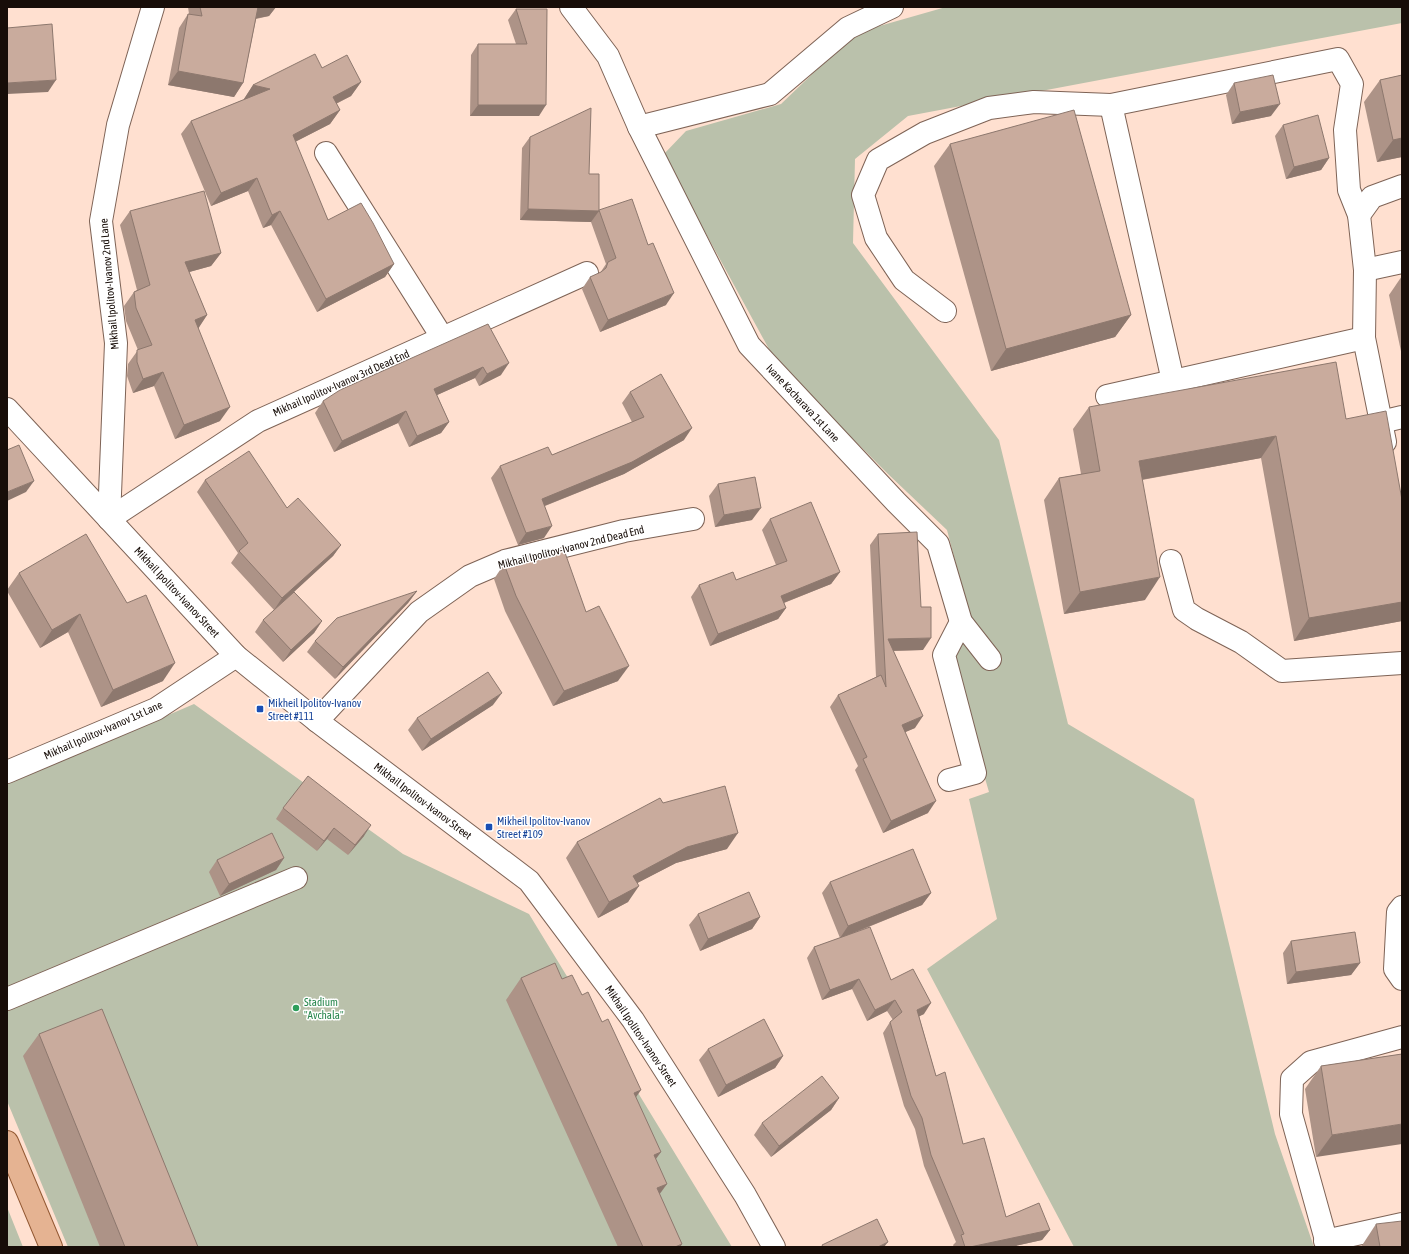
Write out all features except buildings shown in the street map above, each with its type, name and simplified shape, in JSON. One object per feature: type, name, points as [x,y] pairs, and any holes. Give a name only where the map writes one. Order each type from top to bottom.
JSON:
[{"type":"main road","points":[[7,1142],[51,1247]]},
{"type":"street","name":"Mikhail Ipolitov-Ivanov 2nd Lane","points":[[109,519],[116,343],[101,221],[118,125],[153,7]]},
{"type":"street","name":"Ivane Kacharava 1st Lane","points":[[571,7],[608,56],[639,127],[749,345],[896,502],[938,544],[961,622],[990,659]]},
{"type":"street","points":[[639,127],[770,94],[848,28],[892,7]]},
{"type":"street","points":[[945,311],[904,280],[876,238],[863,195],[878,160],[925,133],[989,108],[1034,102],[1112,105],[1338,59],[1352,84],[1345,130],[1349,190],[1359,215],[1365,270],[1364,338],[1389,460]]},
{"type":"street","points":[[1112,105],[1173,381]]},
{"type":"street","points":[[326,153],[442,337]]},
{"type":"street","points":[[1359,215],[1372,197],[1402,186]]},
{"type":"street","points":[[1365,270],[1402,262]]},
{"type":"street","name":"Mikhail Ipolitov-Ivanov 3rd Dead End","points":[[109,519],[258,420],[587,273]]},
{"type":"street","points":[[1108,396],[1364,338]]},
{"type":"street","name":"Mikhail Ipolitov-Ivanov Street","points":[[7,409],[236,656],[317,721],[529,881],[634,1020],[745,1195],[774,1247]]},
{"type":"street","points":[[1381,422],[1402,417]]},
{"type":"street","name":"Mikhail Ipolitov-Ivanov 2nd Dead End","points":[[317,721],[419,612],[470,576],[505,561],[624,531],[693,519]]},
{"type":"street","points":[[1171,561],[1184,610],[1197,619],[1241,642],[1282,671],[1402,662]]},
{"type":"street","points":[[949,780],[975,773],[944,655],[961,622]]},
{"type":"street","name":"Mikhail Ipolitov-Ivanov 1st Lane","points":[[7,772],[156,709],[236,656]]},
{"type":"street","points":[[7,999],[296,878]]},
{"type":"street","points":[[1402,908],[1398,912],[1395,969],[1402,979]]},
{"type":"street","points":[[1402,1036],[1311,1062],[1292,1079],[1291,1114],[1327,1244],[1402,1224]]},
{"type":"green space","points":[[946,7],[1402,7],[1402,23],[908,116],[855,159],[853,243],[999,440],[1068,724],[1194,799],[1275,1134],[1314,1247],[1074,1247],[927,969],[997,919],[969,799],[989,792],[950,659],[970,618],[947,530],[888,474],[776,362],[663,155],[686,131],[781,104],[855,33]]},
{"type":"green space","name":"Stadium \"Avchala\"","points":[[194,704],[403,854],[529,914],[732,1247],[68,1247],[7,1101],[7,784]]},
{"type":"green space","points":[[7,1207],[23,1247],[7,1247]]},
{"type":"place","name":"Mikheil Ipolitov-Ivanov Street #111","points":[[260,709]]},
{"type":"place","name":"Mikheil Ipolitov-Ivanov Street #109","points":[[489,827]]},
{"type":"place","name":"Stadium \"Avchala\"","points":[[296,1008]]}]
